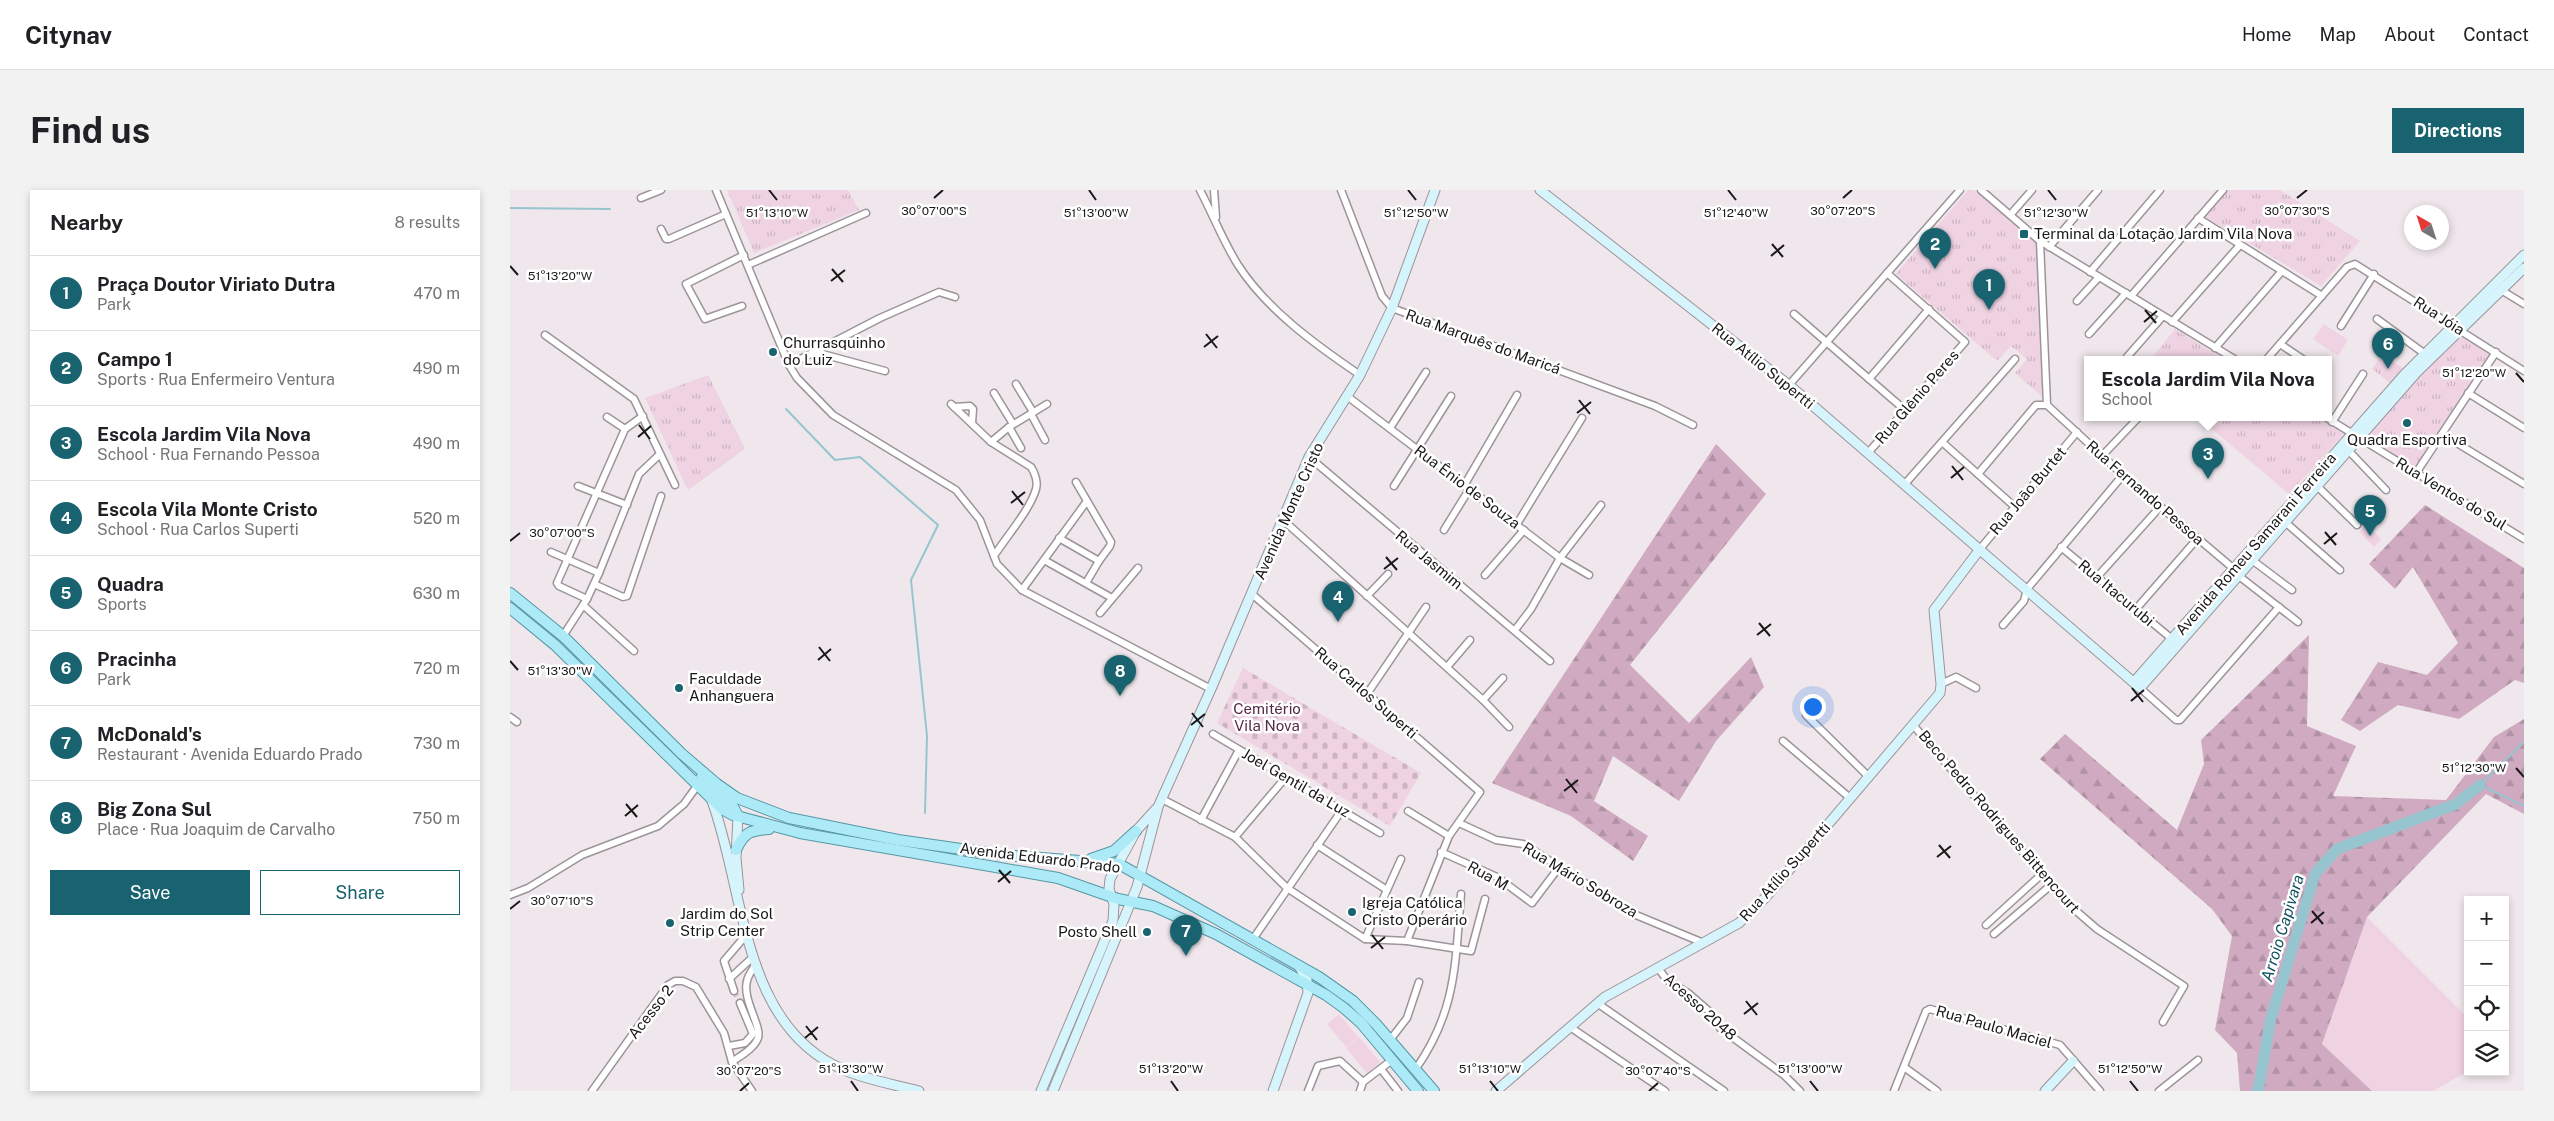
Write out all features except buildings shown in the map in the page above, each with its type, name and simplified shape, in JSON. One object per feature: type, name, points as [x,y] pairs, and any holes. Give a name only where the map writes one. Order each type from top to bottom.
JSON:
[{"type":"main road","points":[[510,593],[563,636],[682,754],[710,787],[732,805],[738,816]]},
{"type":"main road","points":[[510,608],[555,645],[588,678],[615,698],[626,699]]},
{"type":"main road","name":"Avenida Eduardo Prado","points":[[588,678],[712,802],[722,809],[738,816],[779,828],[1058,878],[1110,896],[1153,906],[1208,930],[1308,985],[1350,1013],[1418,1091]]},
{"type":"main road","points":[[634,723],[641,719],[670,742]]},
{"type":"main road","name":"Avenida Eduardo Prado","points":[[682,754],[728,792],[753,806],[789,818],[898,840],[1003,855],[1119,864],[1298,964],[1353,1001],[1434,1091]]},
{"type":"main road","points":[[736,850],[742,836],[752,830],[779,828]]},
{"type":"main road","points":[[1088,861],[1114,851],[1136,831]]},
{"type":"street","points":[[641,198],[661,190]]},
{"type":"street","points":[[716,190],[789,364],[797,378],[834,415],[956,490],[980,520],[997,564],[1022,590],[1212,689]]},
{"type":"street","points":[[1200,190],[1238,266],[1255,287],[1288,321],[1360,375]]},
{"type":"street","points":[[1214,190],[1216,221]]},
{"type":"street","name":"Rua Marquês do Maricá","points":[[1341,190],[1382,296],[1392,308],[1655,406],[1693,425]]},
{"type":"street","name":"Avenida Monte Cristo","points":[[1053,1091],[1137,887],[1160,803],[1212,689],[1309,457],[1360,375],[1392,308],[1435,190]]},
{"type":"street","name":"Rua Atílio Supertti","points":[[1540,190],[1789,385],[2137,685]]},
{"type":"street","points":[[1789,385],[1960,190]]},
{"type":"street","points":[[1982,190],[2040,241],[2229,356]]},
{"type":"street","points":[[2011,214],[2032,190]]},
{"type":"street","points":[[2049,247],[2098,190]]},
{"type":"street","points":[[2090,272],[2160,190]]},
{"type":"street","points":[[2089,334],[2128,294],[2222,190]]},
{"type":"street","points":[[748,265],[866,213]]},
{"type":"street","points":[[661,229],[666,239],[670,239],[726,214]]},
{"type":"street","points":[[2198,218],[2322,296],[2270,356]]},
{"type":"street","points":[[1978,474],[2036,405],[2047,405],[2040,241]]},
{"type":"street","points":[[2172,322],[2240,245]]},
{"type":"street","points":[[742,306],[705,319],[686,284],[744,255]]},
{"type":"street","name":"Avenida Romeu Samarani Ferreira","points":[[2236,572],[2252,560],[2271,532],[2285,522],[2317,486],[2322,475],[2348,450],[2356,436],[2524,255]]},
{"type":"street","name":"Rua Jóia","points":[[2322,296],[2352,264],[2359,264],[2524,371]]},
{"type":"street","name":"Avenida Romeu Samarani Ferreira","points":[[2137,685],[2356,436],[2425,354],[2501,290],[2524,268]]},
{"type":"street","points":[[2215,348],[2282,271]]},
{"type":"street","points":[[1869,379],[1929,309],[1887,273]]},
{"type":"street","points":[[2342,326],[2374,274]]},
{"type":"street","points":[[2077,301],[2099,277]]},
{"type":"street","points":[[2501,290],[2524,304]]},
{"type":"street","points":[[789,364],[880,318],[939,292],[955,297]]},
{"type":"street","name":"Rua Glênio Peres","points":[[1868,453],[1965,341],[1929,309]]},
{"type":"street","points":[[1794,314],[1905,410]]},
{"type":"street","points":[[2128,356],[2163,316]]},
{"type":"street","points":[[2377,319],[2425,354]]},
{"type":"street","points":[[545,334],[634,399],[675,485]]},
{"type":"street","points":[[2280,344],[2298,356]]},
{"type":"street","points":[[815,352],[885,371]]},
{"type":"street","points":[[2416,473],[2496,352]]},
{"type":"street","points":[[1904,485],[2015,359]]},
{"type":"street","points":[[1390,428],[1426,372]]},
{"type":"street","points":[[2332,416],[2363,374]]},
{"type":"street","points":[[1016,384],[1045,440]]},
{"type":"street","points":[[2468,393],[2524,428]]},
{"type":"street","points":[[994,394],[1021,448]]},
{"type":"street","points":[[1444,530],[1518,395]]},
{"type":"street","name":"Rua Ênio de Souza","points":[[1347,396],[1560,558],[1589,575]]},
{"type":"street","points":[[1394,486],[1451,396]]},
{"type":"street","points":[[991,442],[1011,425],[1048,404]]},
{"type":"street","points":[[972,423],[973,409],[970,406],[952,405],[991,442],[1031,467],[1035,473],[1037,487],[1031,501],[994,556]]},
{"type":"street","name":"Rua Fernando Pessoa","points":[[2047,405],[2101,456],[2197,539],[2298,622]]},
{"type":"street","points":[[634,651],[585,602],[557,584],[598,495],[625,430],[643,416]]},
{"type":"street","points":[[607,418],[625,430]]},
{"type":"street","points":[[1517,524],[1582,418]]},
{"type":"street","points":[[2101,456],[2135,421]]},
{"type":"street","name":"Rua Ventos do Sul","points":[[2331,421],[2524,539]]},
{"type":"street","name":"Rua João Burtet","points":[[1980,549],[2077,432]]},
{"type":"street","points":[[2442,434],[2524,484]]},
{"type":"street","points":[[1942,442],[2015,507]]},
{"type":"street","points":[[2348,450],[2386,490]]},
{"type":"street","points":[[563,636],[594,584],[639,473],[660,454]]},
{"type":"street","name":"Rua Jasmim","points":[[1309,457],[1418,552],[1515,630],[1550,661]]},
{"type":"street","points":[[2003,625],[2024,601],[2027,589],[2123,475]]},
{"type":"street","points":[[1076,482],[1110,542],[1110,546],[1086,583]]},
{"type":"street","points":[[578,486],[627,505]]},
{"type":"street","points":[[2317,486],[2358,525]]},
{"type":"street","points":[[594,584],[622,596],[627,596],[661,496]]},
{"type":"street","points":[[1022,590],[1086,501]]},
{"type":"street","points":[[1515,630],[1530,609],[1560,558],[1601,505]]},
{"type":"street","points":[[2097,577],[2160,507]]},
{"type":"street","points":[[1282,520],[1484,700],[1509,726]]},
{"type":"street","points":[[2285,522],[2340,570]]},
{"type":"street","points":[[1485,575],[1524,530]]},
{"type":"street","points":[[1060,538],[1100,561]]},
{"type":"street","points":[[2136,609],[2197,539]]},
{"type":"street","name":"Rua Itacurubi","points":[[2061,547],[2172,639]]},
{"type":"street","points":[[1941,684],[1934,610],[1980,549]]},
{"type":"street","points":[[551,552],[569,558],[599,573]]},
{"type":"street","points":[[1044,560],[1112,598]]},
{"type":"street","points":[[2252,560],[2292,590]]},
{"type":"street","points":[[1100,613],[1138,568]]},
{"type":"street","points":[[1367,596],[1388,574]]},
{"type":"street","name":"Rua Carlos Superti","points":[[1252,594],[1480,792],[1459,823]]},
{"type":"street","points":[[1367,694],[1426,607]]},
{"type":"street","points":[[2137,685],[2178,721],[2279,608]]},
{"type":"street","name":"Avenida Romeu Samarani Ferreira","points":[[2137,685],[2172,639],[2204,610]]},
{"type":"street","points":[[1447,667],[1470,640]]},
{"type":"street","points":[[1484,700],[1503,678]]},
{"type":"street","name":"Rua Atílio Supertti","points":[[1496,1091],[1597,1003],[1701,942],[1739,923],[1766,897],[1913,725],[1940,693],[1941,684],[1950,678],[1960,679],[1976,688]]},
{"type":"street","points":[[1806,715],[1869,777]]},
{"type":"street","points":[[510,717],[517,722]]},
{"type":"street","name":"Beco Pedro Rodrigues Bittencourt","points":[[1913,725],[2066,903],[2097,929],[2184,986],[2162,1022]]},
{"type":"street","name":"Joel Gentil da Luz","points":[[1213,734],[1380,833]]},
{"type":"street","points":[[1783,741],[1850,798]]},
{"type":"street","points":[[1201,820],[1239,750]]},
{"type":"street","points":[[1235,837],[1286,777]]},
{"type":"street","points":[[510,895],[528,888],[582,855],[658,826],[684,804],[697,786]]},
{"type":"street","points":[[712,802],[723,831],[755,961],[781,1019],[805,1046],[841,1069],[918,1091]]},
{"type":"street","points":[[1160,803],[1235,837],[1287,888],[1365,939],[1407,941],[1471,951],[1485,899]]},
{"type":"street","name":"Avenida Monte Cristo","points":[[1041,1091],[1113,921],[1114,904],[1110,896],[1110,879],[1136,831],[1160,803]]},
{"type":"street","points":[[1253,939],[1342,810]]},
{"type":"street","points":[[1408,811],[1449,836]]},
{"type":"street","points":[[738,816],[736,850],[739,898]]},
{"type":"street","points":[[1407,941],[1441,852],[1449,836],[1459,823]]},
{"type":"street","name":"Rua Mário Sobroza","points":[[1459,823],[1496,840],[1523,844],[1636,915],[1701,942]]},
{"type":"street","points":[[1317,845],[1387,890]]},
{"type":"street","name":"Rua M","points":[[1441,852],[1497,877],[1533,903],[1560,866]]},
{"type":"street","points":[[1365,939],[1401,859]]},
{"type":"street","points":[[1986,925],[2042,874]]},
{"type":"street","points":[[1994,934],[2050,885]]},
{"type":"street","points":[[1415,1070],[1432,1046],[1448,1008],[1461,894]]},
{"type":"street","points":[[734,991],[728,979],[725,958],[747,934]]},
{"type":"street","points":[[728,979],[755,961]]},
{"type":"street","points":[[732,1062],[753,1046],[758,1037],[756,1024],[749,1009],[746,986],[755,961]]},
{"type":"street","points":[[1272,1091],[1292,1038],[1308,985],[1298,964]]},
{"type":"street","name":"Acesso 2048","points":[[1658,968],[1667,980],[1688,993],[1712,1013],[1720,1028],[1784,1074],[1800,1091]]},
{"type":"street","name":"Acesso 2","points":[[592,1091],[668,985],[675,981],[689,983],[696,987],[729,1046]]},
{"type":"street","points":[[1390,1040],[1407,1018],[1419,982]]},
{"type":"street","points":[[740,1003],[752,1034],[745,1043],[729,1046],[732,1062],[752,1091]]},
{"type":"street","points":[[1597,1003],[1724,1091]]},
{"type":"street","name":"Rua Paulo Maciel","points":[[1904,1067],[1928,1009],[2060,1045],[2100,1091]]},
{"type":"street","points":[[1570,1027],[1665,1091]]},
{"type":"street","points":[[1360,1091],[1364,1082],[1392,1060]]},
{"type":"street","points":[[2159,1091],[2198,1060]]},
{"type":"street","points":[[1308,1091],[1318,1066],[1340,1061],[1364,1082]]},
{"type":"street","points":[[2045,1091],[2073,1061]]},
{"type":"street","points":[[1894,1091],[1904,1067],[1936,1091]]},
{"type":"street","points":[[1382,1068],[1398,1091]]},
{"type":"street","points":[[1059,1091],[1060,1075]]},
{"type":"green space","points":[[727,190],[848,190],[859,210],[754,253]]},
{"type":"green space","points":[[1968,190],[1974,190],[2036,243],[2045,399],[2015,373],[2027,359],[2011,346],[1997,361],[1896,274]]},
{"type":"green space","points":[[2226,190],[2280,190],[2360,241],[2321,286],[2204,216]]},
{"type":"green space","points":[[2324,324],[2348,340],[2338,356],[2313,339]]},
{"type":"green space","points":[[2175,329],[2219,356],[2153,356]]},
{"type":"green space","points":[[2463,336],[2489,354],[2416,470],[2365,438],[2427,367]]},
{"type":"green space","points":[[2382,354],[2403,368],[2390,383],[2372,369]]},
{"type":"green space","points":[[708,375],[745,449],[688,490],[645,398]]},
{"type":"green space","points":[[2203,421],[2323,421],[2344,434],[2289,494]]},
{"type":"green space","points":[[1716,444],[1766,494],[1630,665],[1689,723],[1751,657],[1764,687],[1716,741],[1679,801],[1613,756],[1594,801],[1648,836],[1633,861],[1571,816],[1492,783]]},
{"type":"green space","points":[[2425,505],[2524,568],[2524,683],[2515,680],[2459,719],[2398,705],[2360,731],[2341,720],[2378,662],[2427,675],[2458,643],[2413,567],[2395,589],[2369,564]]},
{"type":"green space","points":[[2366,524],[2381,539],[2374,547],[2359,532]]},
{"type":"green space","points":[[2309,635],[2307,726],[2356,746],[2333,796],[2446,800],[2494,737],[2524,719],[2524,814],[2486,794],[2367,917],[2322,1044],[2372,1091],[2240,1091],[2237,1053],[2215,1030],[2232,936],[2212,909],[2040,759],[2065,734],[2177,830],[2204,764],[2201,740]]},
{"type":"green space","name":"Cemitério Vila Nova","points":[[1243,668],[1421,773],[1390,826],[1217,723]]},
{"type":"green space","points":[[2367,917],[2464,1014],[2464,1073],[2433,1091],[2372,1091],[2322,1044]]},
{"type":"green space","points":[[1339,1014],[1358,1037],[1346,1047],[1327,1024]]},
{"type":"green space","points":[[1359,1037],[1380,1062],[1367,1073],[1346,1048]]},
{"type":"waterway","points":[[510,208],[610,209]]},
{"type":"waterway","points":[[786,409],[835,460],[860,457],[938,525],[911,580],[927,736],[925,813]]},
{"type":"waterway","name":"Arroio Capivara","points":[[2524,742],[2480,785],[2524,806]]},
{"type":"waterway","name":"Arroio Capivara","points":[[2258,1091],[2271,1018],[2315,874],[2337,849],[2456,804],[2480,785]]},
{"type":"tunnel","points":[[734,991],[740,1003]]},
{"type":"place","name":"Terminal da Lotação Jardim Vila Nova","points":[[2024,234]]},
{"type":"place","name":"Campo 1","points":[[1935,269]]},
{"type":"place","name":"Praça Doutor Viriato Dutra","points":[[1989,310]]},
{"type":"place","name":"Churrasquinho do Luiz","points":[[773,352]]},
{"type":"place","name":"Pracinha","points":[[2388,369]]},
{"type":"place","name":"Quadra Esportiva","points":[[2407,423]]},
{"type":"place","name":"Escola Jardim Vila Nova","points":[[2208,479]]},
{"type":"place","name":"Quadra","points":[[2370,536]]},
{"type":"place","name":"Escola Vila Monte Cristo","points":[[1338,622]]},
{"type":"place","name":"Faculdade Anhanguera","points":[[679,688]]},
{"type":"place","name":"Big Zona Sul","points":[[1120,696]]},
{"type":"place","name":"Igreja Católica Cristo Operário","points":[[1352,912]]},
{"type":"place","name":"Jardim do Sol Strip Center","points":[[670,923]]},
{"type":"place","name":"Posto Shell","points":[[1147,932]]},
{"type":"place","name":"McDonald's","points":[[1186,956]]}]
